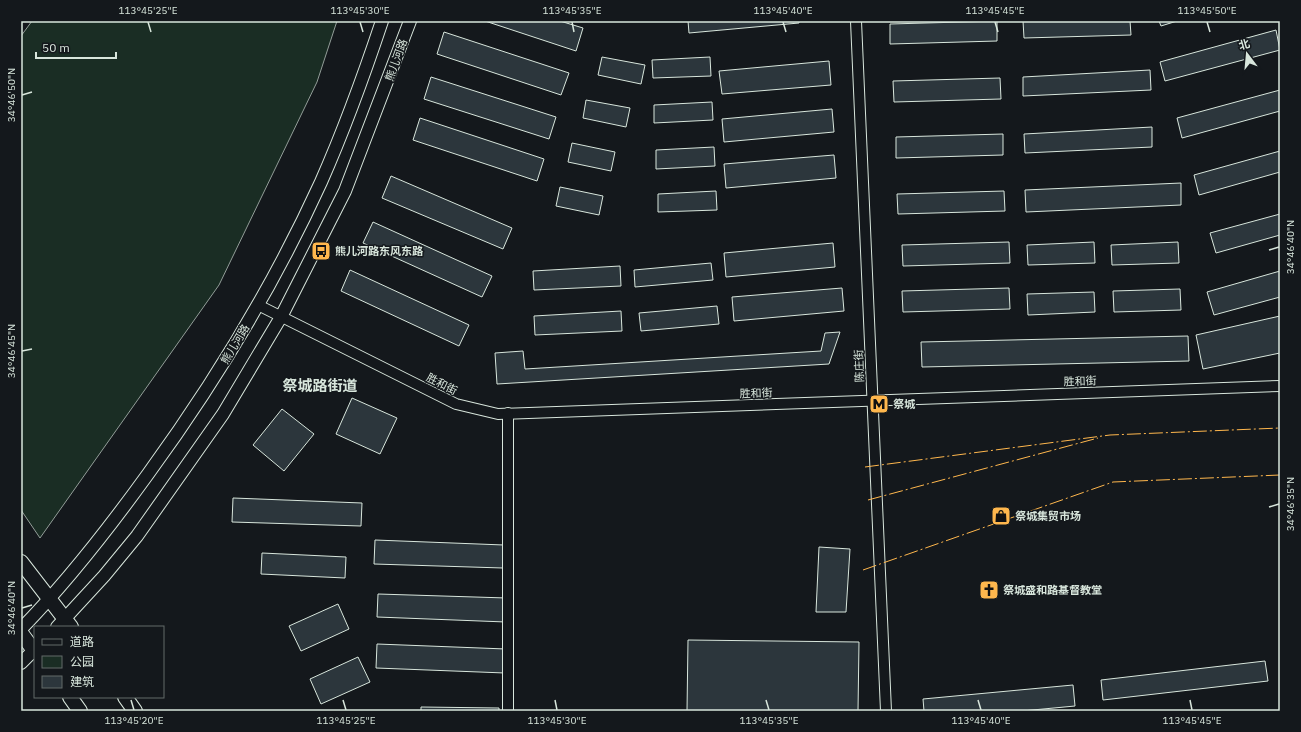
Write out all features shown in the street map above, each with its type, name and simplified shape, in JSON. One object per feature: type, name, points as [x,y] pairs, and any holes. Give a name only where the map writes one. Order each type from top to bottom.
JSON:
[{"type":"main road","points":[[21,562],[49,599],[64,624]]},
{"type":"main road","points":[[21,633],[34,649]]},
{"type":"main road","points":[[71,698],[80,711]]},
{"type":"main road","points":[[126,698],[135,711]]},
{"type":"street","name":"熊儿河路","points":[[21,629],[96,545],[201,400],[258,305],[321,181],[382,21]]},
{"type":"street","name":"熊儿河路","points":[[64,624],[141,530],[223,414],[281,317],[345,191],[410,21]]},
{"type":"street","name":"陈庄街","points":[[856,21],[886,711]]},
{"type":"street","name":"胜和街","points":[[258,305],[456,404],[479,411],[498,414],[1280,386]]},
{"type":"street","points":[[508,413],[508,711]]},
{"type":"street","points":[[21,663],[34,651]]},
{"type":"green space","points":[[32,21],[337,21],[317,82],[219,285],[40,538],[21,510],[21,36]]},
{"type":"building","points":[[485,21],[560,21],[583,28],[576,51]]},
{"type":"building","points":[[688,21],[799,21],[799,23],[689,33]]},
{"type":"building","points":[[997,21],[997,41],[890,44],[890,24]]},
{"type":"building","points":[[1023,21],[1130,21],[1131,35],[1024,38]]},
{"type":"building","points":[[1159,21],[1177,21],[1161,26]]},
{"type":"building","points":[[1276,30],[1280,50],[1165,81],[1160,62]]},
{"type":"building","points":[[444,32],[569,73],[561,95],[437,54]]},
{"type":"building","points":[[602,57],[645,65],[641,84],[598,75]]},
{"type":"building","points":[[710,57],[711,76],[653,78],[652,60]]},
{"type":"building","points":[[829,61],[831,85],[722,94],[719,71]]},
{"type":"building","points":[[1150,70],[1151,90],[1023,96],[1023,77]]},
{"type":"building","points":[[431,77],[556,117],[549,139],[424,99]]},
{"type":"building","points":[[1000,78],[1001,99],[894,102],[893,81]]},
{"type":"building","points":[[1280,90],[1280,111],[1182,138],[1177,118]]},
{"type":"building","points":[[586,100],[630,108],[626,127],[583,118]]},
{"type":"building","points":[[712,102],[713,120],[654,123],[654,105]]},
{"type":"building","points":[[832,109],[834,132],[724,142],[722,119]]},
{"type":"building","points":[[420,118],[544,159],[537,181],[413,140]]},
{"type":"building","points":[[1152,127],[1152,147],[1025,153],[1024,134]]},
{"type":"building","points":[[1003,134],[1003,155],[896,158],[896,137]]},
{"type":"building","points":[[572,143],[615,152],[611,171],[568,162]]},
{"type":"building","points":[[714,147],[715,166],[656,169],[656,150]]},
{"type":"building","points":[[1280,151],[1280,172],[1199,195],[1194,175]]},
{"type":"building","points":[[834,155],[836,178],[726,188],[724,164]]},
{"type":"building","points":[[391,176],[512,228],[503,249],[382,198]]},
{"type":"building","points":[[1181,183],[1181,205],[1026,212],[1025,190]]},
{"type":"building","points":[[560,187],[603,196],[599,215],[556,206]]},
{"type":"building","points":[[716,191],[717,210],[658,212],[658,194]]},
{"type":"building","points":[[1004,191],[1005,211],[898,214],[897,194]]},
{"type":"building","points":[[1280,214],[1280,235],[1216,253],[1210,233]]},
{"type":"building","points":[[373,222],[492,276],[482,297],[363,243]]},
{"type":"building","points":[[1009,242],[1010,263],[903,266],[902,245]]},
{"type":"building","points":[[1094,242],[1095,263],[1028,265],[1027,245]]},
{"type":"building","points":[[1178,242],[1179,263],[1112,265],[1111,245]]},
{"type":"building","points":[[833,243],[835,267],[726,277],[724,253]]},
{"type":"building","points":[[711,263],[713,280],[635,287],[634,270]]},
{"type":"building","points":[[620,266],[621,286],[534,290],[533,271]]},
{"type":"building","points":[[350,270],[469,325],[459,346],[341,291]]},
{"type":"building","points":[[1280,271],[1280,297],[1214,315],[1207,292]]},
{"type":"building","points":[[842,288],[844,311],[734,321],[732,297]]},
{"type":"building","points":[[1009,288],[1010,309],[903,312],[902,291]]},
{"type":"building","points":[[1180,289],[1181,310],[1114,312],[1113,291]]},
{"type":"building","points":[[1094,292],[1095,312],[1028,315],[1027,294]]},
{"type":"building","points":[[717,306],[719,324],[641,331],[639,313]]},
{"type":"building","points":[[621,311],[622,331],[535,335],[534,316]]},
{"type":"building","points":[[1280,316],[1280,353],[1203,369],[1196,335]]},
{"type":"building","points":[[840,332],[829,364],[497,384],[495,353],[523,351],[525,369],[821,351],[825,333]]},
{"type":"building","points":[[1188,336],[1189,361],[922,367],[921,342]]},
{"type":"building","points":[[352,398],[397,418],[380,454],[336,434]]},
{"type":"building","points":[[282,409],[314,434],[284,471],[253,445]]},
{"type":"building","points":[[233,498],[362,503],[361,526],[232,522]]},
{"type":"building","points":[[375,540],[504,545],[503,568],[374,564]]},
{"type":"building","points":[[819,547],[850,549],[846,612],[816,612]]},
{"type":"building","points":[[262,553],[346,557],[345,578],[261,574]]},
{"type":"building","points":[[378,594],[507,598],[506,622],[377,617]]},
{"type":"building","points":[[338,604],[349,629],[301,651],[289,626]]},
{"type":"building","points":[[688,640],[859,642],[858,711],[687,711]]},
{"type":"building","points":[[377,644],[506,649],[505,673],[376,668]]},
{"type":"building","points":[[358,657],[370,682],[321,704],[310,679]]},
{"type":"building","points":[[1265,661],[1268,681],[1103,700],[1101,680]]},
{"type":"building","points":[[1073,685],[1075,706],[1022,711],[924,711],[923,699]]},
{"type":"building","points":[[421,707],[499,708],[499,711],[421,711]]},
{"type":"power","points":[[865,467],[1110,435],[1280,428]]},
{"type":"power","points":[[868,500],[1098,438]]},
{"type":"power","points":[[863,570],[1113,482],[1280,475]]},
{"type":"place","name":"熊儿河路东风东路","points":[[321,251]]},
{"type":"place","name":"祭城","points":[[879,404]]},
{"type":"place","name":"祭城集贸市场","points":[[1001,516]]},
{"type":"place","name":"祭城盛和路基督教堂","points":[[989,590]]},
{"type":"district","name":"祭城路街道","points":[[320,385]]}]
